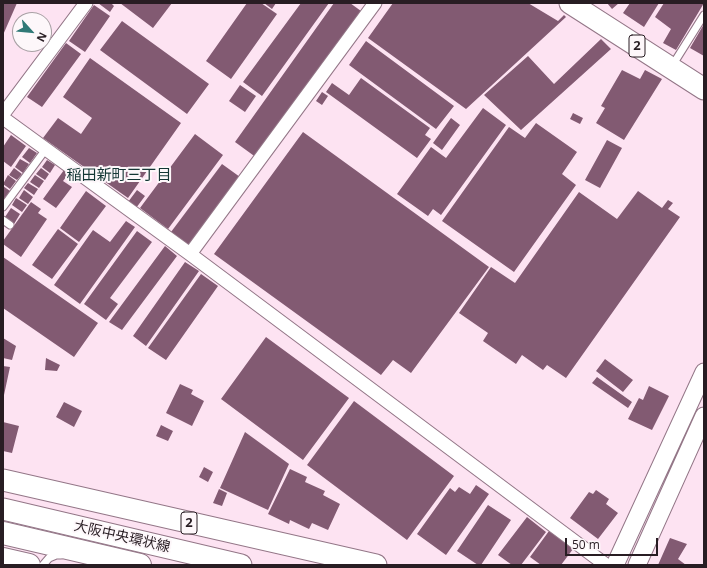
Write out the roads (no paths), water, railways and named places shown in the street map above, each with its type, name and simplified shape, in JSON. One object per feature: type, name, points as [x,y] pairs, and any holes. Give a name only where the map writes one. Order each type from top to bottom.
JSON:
[{"type":"highway","points":[[3,533],[140,565]]},
{"type":"highway","points":[[3,559],[29,565]]},
{"type":"main road","name":"2","points":[[570,3],[672,67],[704,89]]},
{"type":"main road","name":"2","points":[[3,480],[376,565]]},
{"type":"main road","points":[[45,490],[89,510],[141,528],[183,552]]},
{"type":"main road","name":"大阪中央環状線","points":[[3,509],[241,565]]},
{"type":"street","points":[[3,114],[86,3]]},
{"type":"street","points":[[190,254],[375,3]]},
{"type":"street","points":[[3,118],[190,254],[606,565]]},
{"type":"street","points":[[615,565],[704,372]]},
{"type":"street","points":[[637,565],[704,416]]},
{"type":"lane","points":[[672,67],[704,15]]},
{"type":"lane","points":[[3,207],[46,149]]},
{"type":"lane","points":[[3,220],[10,225]]},
{"type":"lane","points":[[43,565],[49,558],[56,555],[71,556],[110,565]]},
{"type":"district","name":"稲田新町三丁目","points":[[119,176]]}]
